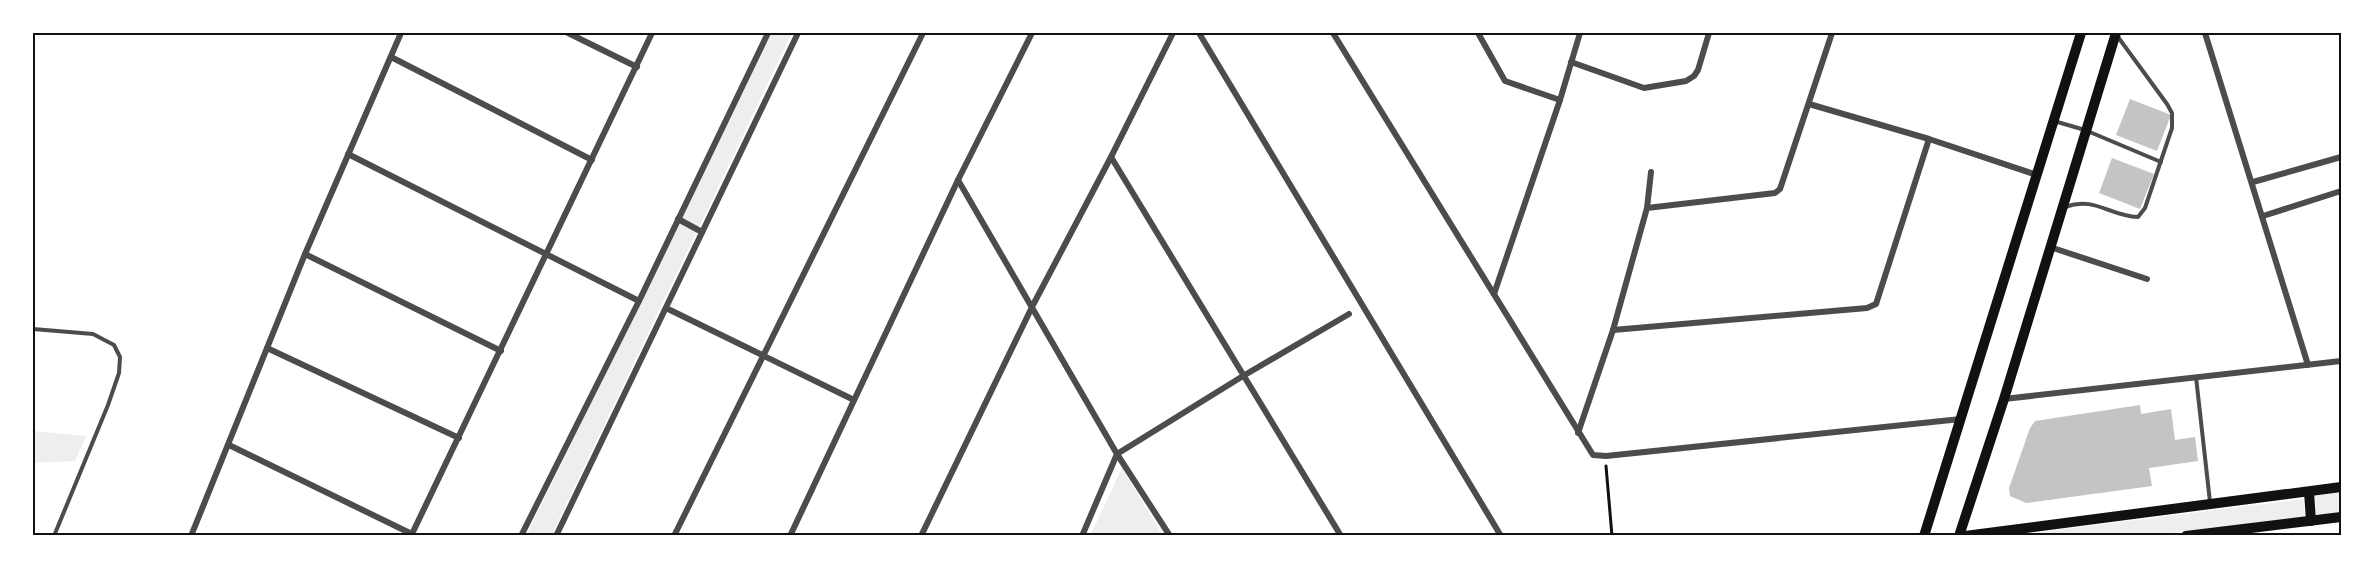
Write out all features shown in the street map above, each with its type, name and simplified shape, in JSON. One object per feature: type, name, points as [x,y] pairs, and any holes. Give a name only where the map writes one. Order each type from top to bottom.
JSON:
[{"type":"main road","points":[[1924,536],[2081,33]]},
{"type":"main road","points":[[1959,536],[2004,399],[2115,33]]},
{"type":"main road","points":[[1965,536],[2341,487]]},
{"type":"main road","points":[[2308,492],[2312,521]]},
{"type":"main road","points":[[2186,536],[2341,517]]},
{"type":"street","points":[[190,536],[305,254],[401,33]]},
{"type":"street","points":[[568,33],[637,67]]},
{"type":"street","points":[[229,445],[412,535],[652,33]]},
{"type":"street","points":[[522,536],[639,301],[768,33]]},
{"type":"street","points":[[556,536],[798,33]]},
{"type":"street","points":[[674,536],[923,33]]},
{"type":"street","points":[[790,536],[958,180],[1032,33]]},
{"type":"street","points":[[921,536],[1033,305],[1112,157],[1173,33]]},
{"type":"street","points":[[1199,33],[1502,536]]},
{"type":"street","points":[[1333,33],[1593,455],[1606,456],[1961,419]]},
{"type":"street","points":[[1478,33],[1505,81],[1560,100]]},
{"type":"street","points":[[1494,294],[1560,100],[1580,33]]},
{"type":"street","points":[[1571,62],[1644,88],[1686,81],[1698,70],[1709,33]]},
{"type":"street","points":[[1647,208],[1775,193],[1780,189],[1832,33]]},
{"type":"street","points":[[2205,33],[2253,182],[2307,365]]},
{"type":"street","points":[[391,57],[592,160]]},
{"type":"street","points":[[1809,104],[1929,139],[2037,175]]},
{"type":"street","points":[[1613,330],[1867,308],[1876,304],[1929,139]]},
{"type":"street","points":[[348,154],[639,301]]},
{"type":"street","points":[[1112,157],[1341,536]]},
{"type":"street","points":[[2253,182],[2341,157]]},
{"type":"street","points":[[1578,432],[1613,330],[1647,208],[1651,172]]},
{"type":"street","points":[[958,180],[1033,305],[1054,346],[1117,454],[1170,536]]},
{"type":"street","points":[[2263,216],[2341,191]]},
{"type":"street","points":[[678,219],[702,232]]},
{"type":"street","points":[[2050,247],[2147,279]]},
{"type":"street","points":[[305,254],[501,351]]},
{"type":"street","points":[[666,308],[854,400]]},
{"type":"street","points":[[1083,536],[1117,454],[1349,314]]},
{"type":"street","points":[[267,348],[459,438]]},
{"type":"street","points":[[2004,399],[2341,361]]},
{"type":"lane","points":[[2061,208],[2077,202],[2090,203],[2131,216],[2138,216],[2145,208],[2172,128],[2172,113],[2115,33]]},
{"type":"lane","points":[[2054,121],[2085,130],[2161,162]]},
{"type":"lane","points":[[33,330],[93,334],[114,345],[120,357],[119,373],[108,405],[54,536]]},
{"type":"lane","points":[[2196,377],[2211,504]]},
{"type":"path","points":[[1606,456],[1612,536]]},
{"type":"shaded area","points":[[772,33],[792,33],[551,536],[526,536]]},
{"type":"shaded area","points":[[33,431],[86,436],[75,461],[33,463]]},
{"type":"shaded area","points":[[1122,468],[1163,536],[1090,536]]},
{"type":"shaded area","points":[[2341,492],[2341,512],[2316,515],[2315,496]]},
{"type":"shaded area","points":[[2303,499],[2305,517],[2145,536],[2007,536]]},
{"type":"building","points":[[2130,99],[2171,115],[2157,151],[2116,135]]},
{"type":"building","points":[[2112,158],[2154,174],[2140,209],[2099,193]]},
{"type":"building","points":[[2140,405],[2141,414],[2171,409],[2175,440],[2195,437],[2198,461],[2149,468],[2152,486],[2026,503],[2010,496],[2009,488],[2030,428],[2035,421]]}]
